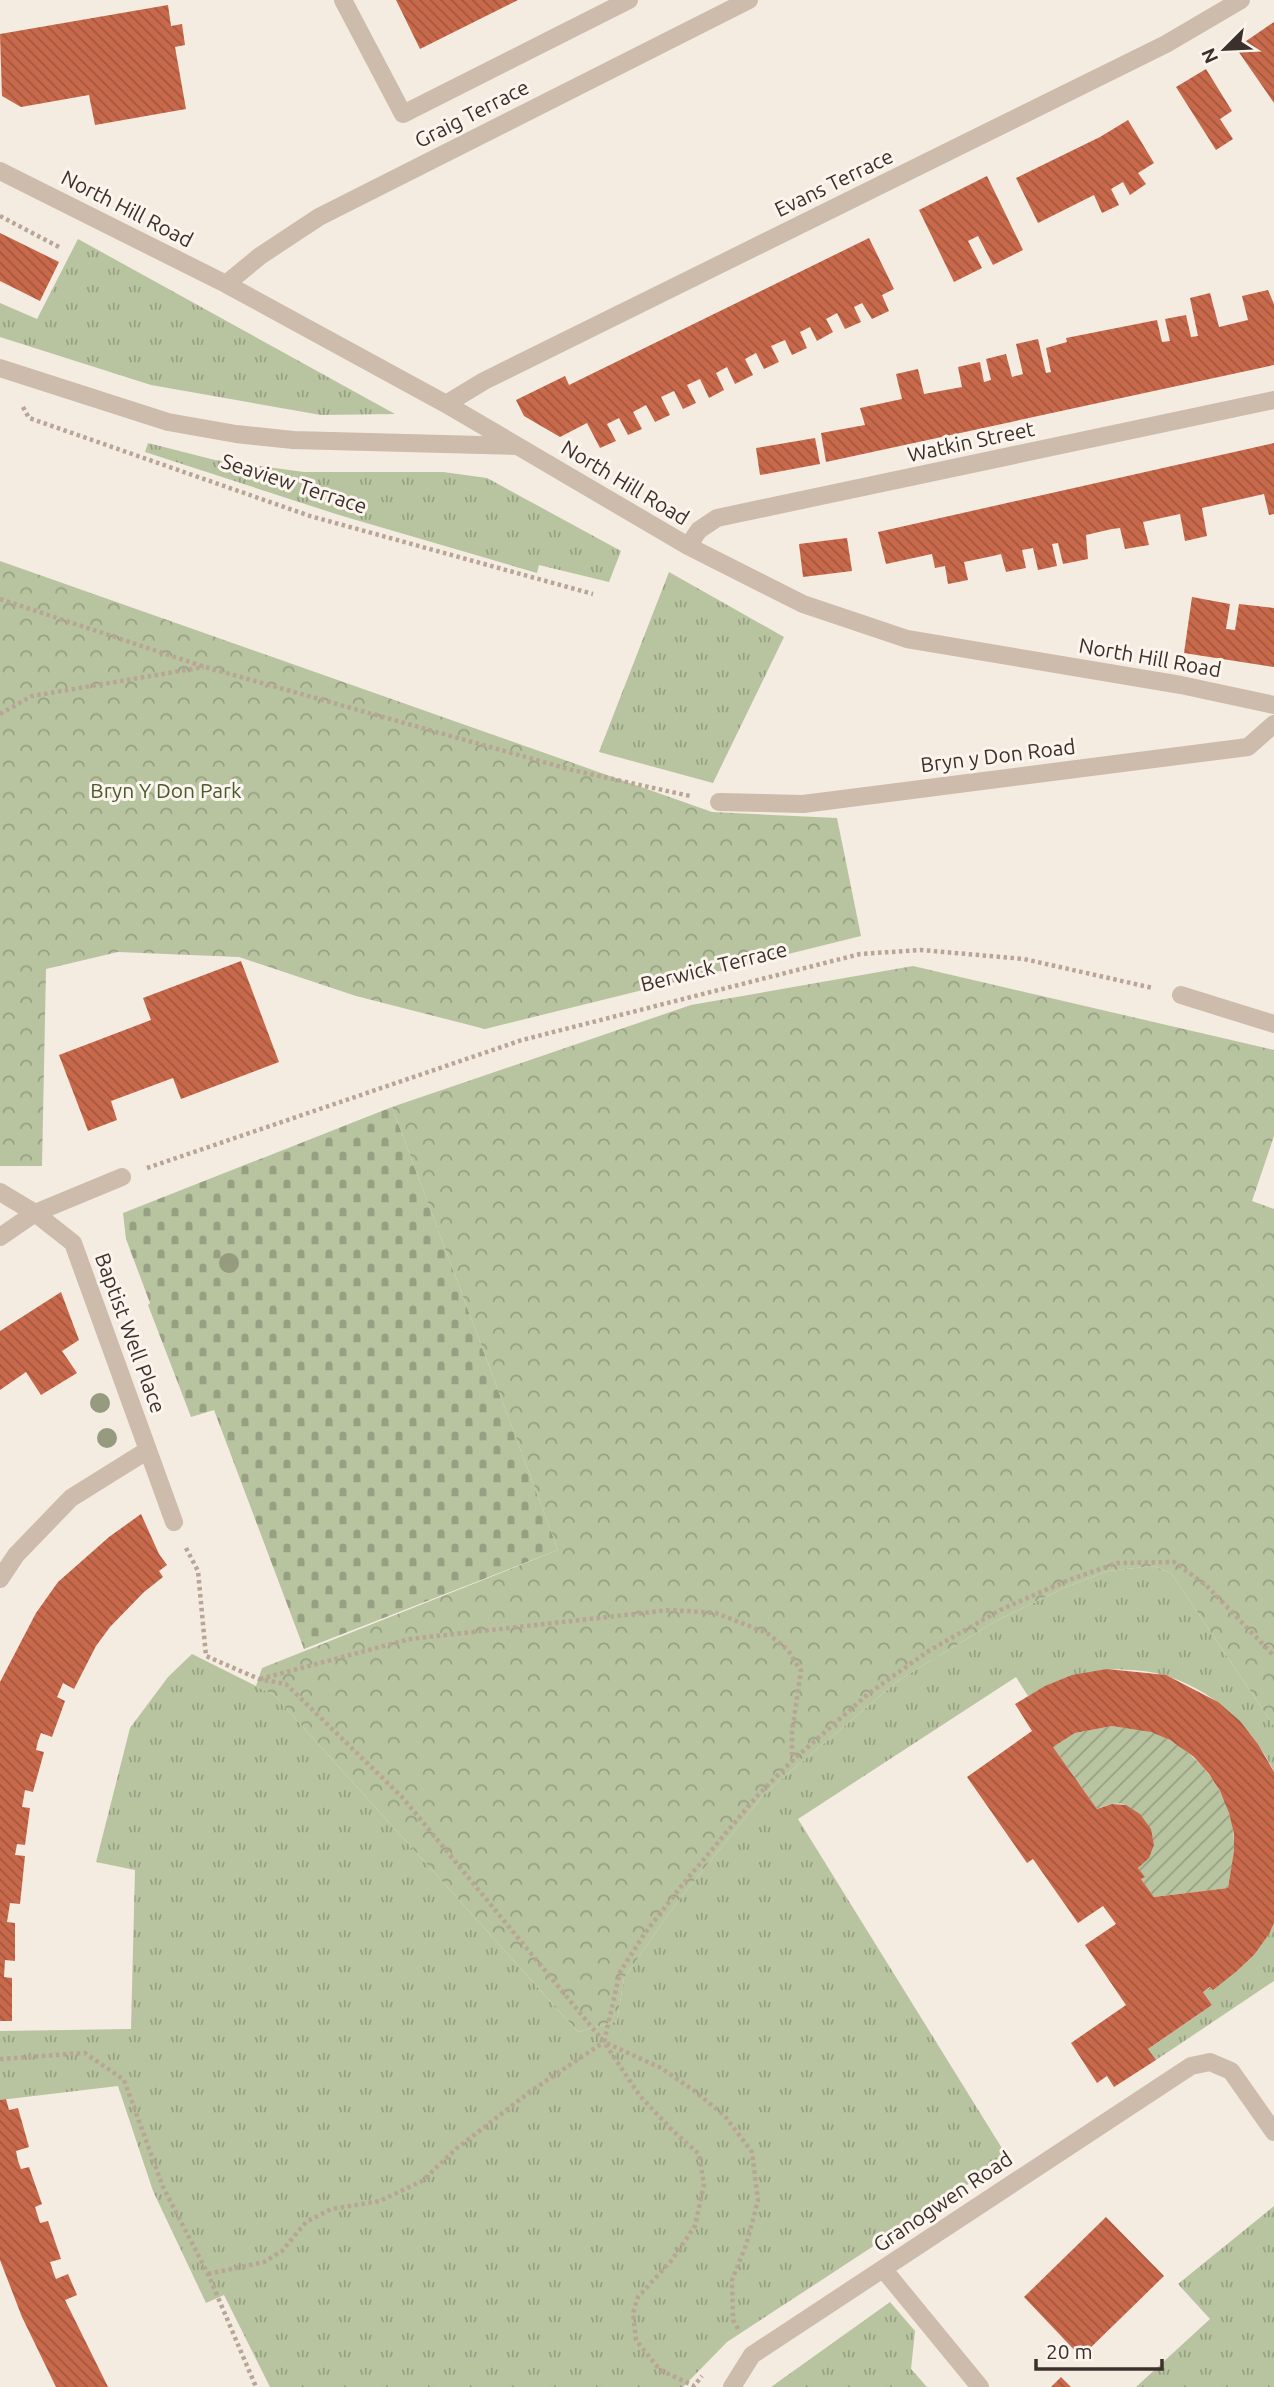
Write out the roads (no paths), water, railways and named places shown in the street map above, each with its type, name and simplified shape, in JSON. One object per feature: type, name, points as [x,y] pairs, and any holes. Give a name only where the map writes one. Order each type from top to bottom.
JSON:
[{"type":"street","points":[[343,0],[403,114],[629,0]]},
{"type":"street","name":"Graig Terrace","points":[[226,284],[260,256],[319,217],[749,0]]},
{"type":"street","name":"Evans Terrace","points":[[446,404],[484,381],[1166,44],[1241,0]]},
{"type":"street","name":"North Hill Road","points":[[0,171],[226,284],[520,446],[688,547],[803,604],[907,639],[1181,685],[1274,705]]},
{"type":"street","name":"Seaview Terrace","points":[[0,368],[168,422],[236,434],[293,440],[520,446]]},
{"type":"street","name":"Watkin Street","points":[[688,547],[699,530],[717,519],[1274,400]]},
{"type":"street","name":"Bryn y Don Road","points":[[719,802],[803,804],[1248,747],[1274,724]]},
{"type":"street","points":[[1181,995],[1274,1024]]},
{"type":"street","points":[[0,1237],[35,1213],[122,1177]]},
{"type":"street","name":"Baptist Well Place","points":[[0,1192],[35,1213],[73,1243],[174,1522]]},
{"type":"street","points":[[0,1579],[16,1555],[71,1498],[148,1450]]},
{"type":"street","name":"Granogwen Road","points":[[732,2387],[752,2355],[1191,2066],[1210,2062],[1231,2071],[1274,2132]]},
{"type":"street","points":[[884,2270],[980,2387]]},
{"type":"park label","name":"Bryn Y Don Park","points":[[166,791]]}]
